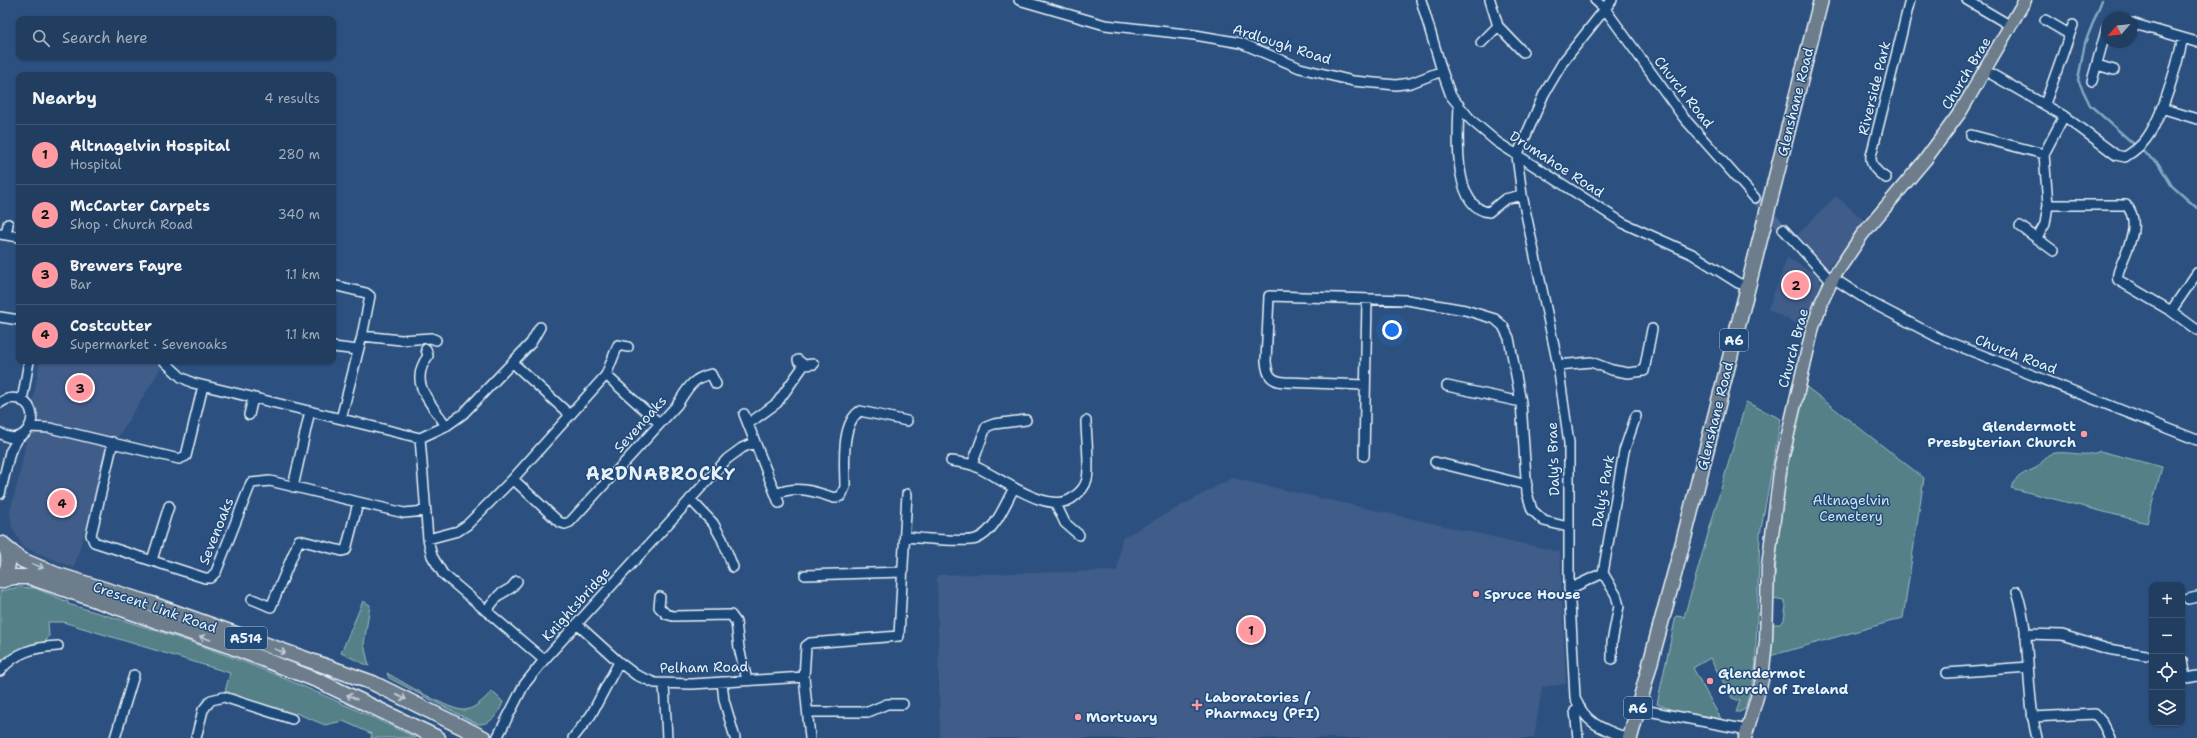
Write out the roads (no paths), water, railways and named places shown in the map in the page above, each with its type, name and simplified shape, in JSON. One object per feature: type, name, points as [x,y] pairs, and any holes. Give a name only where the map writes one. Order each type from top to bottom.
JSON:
[{"type":"highway","name":"Glenshane Road","points":[[1630,738],[1683,542],[1821,0]]},
{"type":"highway","name":"A514","points":[[0,580],[7,570],[9,562],[2,544]]},
{"type":"highway","name":"Crescent Link Road","points":[[2,544],[22,560],[55,574],[152,604],[373,683],[484,738]]},
{"type":"highway","name":"Crescent Link Road","points":[[0,580],[13,577],[29,577],[232,647],[319,681],[438,738]]},
{"type":"main road","name":"Church Brae","points":[[1746,734],[1762,680],[1766,640],[1768,566],[1781,464],[1813,327],[1832,279],[1874,219],[1935,147],[1961,111],[1986,71],[2025,0]]},
{"type":"street","name":"Ardlough Road","points":[[1019,0],[1105,25],[1195,34],[1241,43],[1300,68],[1353,81],[1396,84],[1411,83],[1442,71]]},
{"type":"street","name":"Drumahoe Road","points":[[1421,0],[1451,96],[1471,120],[1496,142],[1623,222],[1692,254],[1738,283],[1748,286]]},
{"type":"street","points":[[1490,0],[1498,26],[1523,52]]},
{"type":"street","name":"Church Road","points":[[1595,0],[1605,9],[1684,118],[1755,198]]},
{"type":"street","points":[[1517,156],[1537,108],[1556,74],[1612,0]]},
{"type":"street","name":"Riverside Park","points":[[1886,178],[1879,174],[1871,162],[1871,156],[1910,0]]},
{"type":"street","points":[[1966,0],[2011,26]]},
{"type":"street","points":[[2045,20],[2069,34]]},
{"type":"street","points":[[2045,104],[2073,25]]},
{"type":"street","points":[[2137,25],[2197,42]]},
{"type":"street","points":[[1481,43],[1498,26]]},
{"type":"street","points":[[1986,71],[2064,116],[2116,155],[2125,157],[2145,141],[2153,128],[2178,61],[2183,38]]},
{"type":"street","points":[[2092,81],[2101,48]]},
{"type":"street","points":[[2097,65],[2114,70]]},
{"type":"street","points":[[1459,106],[1459,160],[1462,183],[1467,196],[1483,212],[1489,212],[1505,199],[1522,195]]},
{"type":"street","points":[[2160,108],[2197,119]]},
{"type":"street","points":[[2037,238],[2046,224],[2048,205],[2044,154],[2064,116]]},
{"type":"street","points":[[1971,135],[2044,154]]},
{"type":"street","name":"Daly's Brae","points":[[1517,156],[1522,195],[1558,365],[1569,443],[1568,527],[1570,589],[1574,685],[1575,697],[1579,709]]},
{"type":"street","points":[[2048,205],[2126,205],[2131,212],[2132,233],[2125,258],[2117,277],[2120,282],[2171,311],[2197,330]]},
{"type":"street","points":[[8,224],[3,234],[16,236]]},
{"type":"street","points":[[2020,226],[2054,251]]},
{"type":"street","name":"Church Road","points":[[1783,229],[1832,279],[1870,302],[1941,339],[2197,440]]},
{"type":"street","points":[[2171,311],[2197,273]]},
{"type":"street","points":[[336,286],[366,293],[370,296],[362,336],[341,419]]},
{"type":"street","points":[[1365,385],[1275,382],[1267,371],[1266,362],[1269,296],[1407,300],[1485,315],[1495,319],[1503,326],[1509,338],[1521,402],[1527,484],[1532,510],[1544,521],[1568,527]]},
{"type":"street","points":[[1364,456],[1367,300]]},
{"type":"street","points":[[0,317],[16,320]]},
{"type":"street","points":[[167,364],[181,377],[203,386],[420,438],[446,426],[463,414],[531,343],[540,327]]},
{"type":"street","points":[[1558,365],[1591,362],[1612,370],[1628,373],[1644,370],[1652,329]]},
{"type":"street","points":[[362,336],[401,340],[430,338],[436,340]]},
{"type":"street","points":[[428,539],[458,531],[467,525],[513,479],[606,375],[618,344],[628,347]]},
{"type":"street","points":[[336,347],[358,350]]},
{"type":"street","points":[[426,349],[428,356],[421,367],[420,385],[446,426]]},
{"type":"street","points":[[513,363],[570,415]]},
{"type":"street","points":[[748,424],[777,403],[801,363],[814,364]]},
{"type":"street","points":[[22,401],[28,364]]},
{"type":"street","name":"Sevenoaks","points":[[513,479],[559,522],[565,524],[570,522],[677,405],[691,384],[698,378],[712,374],[716,384]]},
{"type":"street","points":[[606,375],[659,423]]},
{"type":"street","points":[[0,403],[13,398],[25,381]]},
{"type":"street","points":[[31,422],[50,428],[179,459],[186,456],[203,386]]},
{"type":"street","points":[[1447,386],[1521,402]]},
{"type":"street","points":[[249,415],[250,397]]},
{"type":"street","points":[[0,494],[10,452],[19,437],[31,422],[30,408],[22,401],[13,398]]},
{"type":"street","points":[[294,487],[310,411]]},
{"type":"street","points":[[744,414],[777,498],[786,489],[809,490],[834,498],[841,496],[845,487],[848,425],[860,411],[907,421]]},
{"type":"street","name":"Daly's Park","points":[[1603,573],[1624,451],[1636,416]]},
{"type":"street","points":[[972,465],[986,427],[994,424],[1026,420]]},
{"type":"street","points":[[951,460],[972,465],[1014,488],[1056,504],[1071,500],[1083,489],[1087,478],[1086,421]]},
{"type":"street","points":[[10,452],[3,435],[19,437]]},
{"type":"street","points":[[420,438],[425,511],[428,539],[432,556],[443,574],[544,660]]},
{"type":"street","name":"Sevenoaks","points":[[113,442],[91,535],[94,542],[200,577],[210,578],[216,572],[251,483],[270,481],[404,513],[425,511]]},
{"type":"street","name":"Knightsbridge","points":[[497,738],[524,685],[544,660],[732,454],[755,442]]},
{"type":"street","points":[[1435,462],[1527,484]]},
{"type":"street","points":[[905,537],[975,539],[986,531],[998,518],[1014,488]]},
{"type":"street","points":[[810,738],[804,677],[804,653],[806,646],[810,643],[899,636],[907,494]]},
{"type":"street","points":[[690,499],[713,523],[722,539],[728,563]]},
{"type":"street","points":[[252,599],[271,607],[299,540],[342,551],[346,550],[358,503]]},
{"type":"street","points":[[1056,504],[1065,523],[1079,535]]},
{"type":"street","points":[[152,560],[169,506]]},
{"type":"street","points":[[805,575],[903,572]]},
{"type":"street","points":[[1570,589],[1603,573],[1616,596],[1619,606],[1612,642],[1612,659]]},
{"type":"street","points":[[486,611],[499,596],[511,588],[517,581]]},
{"type":"street","points":[[2017,592],[2026,634],[2032,717],[2037,738]]},
{"type":"street","points":[[660,597],[659,607],[666,614],[673,616],[731,615],[736,622],[739,648],[747,680]]},
{"type":"street","name":"Pelham Road","points":[[577,624],[619,662],[647,680],[664,684],[804,677]]},
{"type":"street","points":[[2026,634],[2062,635],[2108,649],[2146,655]]},
{"type":"street","points":[[0,672],[18,655],[39,647],[58,646]]},
{"type":"street","points":[[573,738],[591,715],[619,662]]},
{"type":"street","points":[[1947,673],[2028,667]]},
{"type":"street","points":[[115,738],[134,675]]},
{"type":"street","points":[[2185,679],[2197,676]]},
{"type":"street","points":[[722,682],[724,700],[735,738]]},
{"type":"street","points":[[664,684],[667,738]]},
{"type":"street","points":[[196,738],[203,710],[211,700],[224,697],[292,719]]},
{"type":"street","points":[[808,712],[868,712],[887,704],[903,704]]},
{"type":"street","points":[[1578,738],[1575,711],[1579,709],[1597,726],[1627,738]]},
{"type":"street","points":[[1638,709],[1746,734]]},
{"type":"street","points":[[2032,717],[2094,714],[2102,722],[2110,738]]},
{"type":"waterway","points":[[2102,0],[2085,43],[2078,80],[2090,105],[2136,146]]},
{"type":"waterway","points":[[2140,149],[2158,163],[2172,186],[2197,208]]},
{"type":"tunnel","points":[[1755,198],[1783,229]]},
{"type":"place","name":"McCarter Carpets","points":[[1796,285]]},
{"type":"place","name":"Brewers Fayre","points":[[80,388]]},
{"type":"place","name":"Glendermott Presbyterian Church","points":[[2084,434]]},
{"type":"place","name":"Costcutter","points":[[62,503]]},
{"type":"place","name":"Spruce House","points":[[1476,594]]},
{"type":"place","name":"Altnagelvin Hospital","points":[[1251,630]]},
{"type":"place","name":"Glendermot Church of Ireland","points":[[1710,681]]},
{"type":"place","name":"Laboratories / Pharmacy (PFI)","points":[[1197,705]]},
{"type":"place","name":"Mortuary","points":[[1078,717]]},
{"type":"district","name":"ARDNABROCKY","points":[[661,474]]},
{"type":"park label","name":"Altnagelvin Cemetery","points":[[1851,508]]}]
